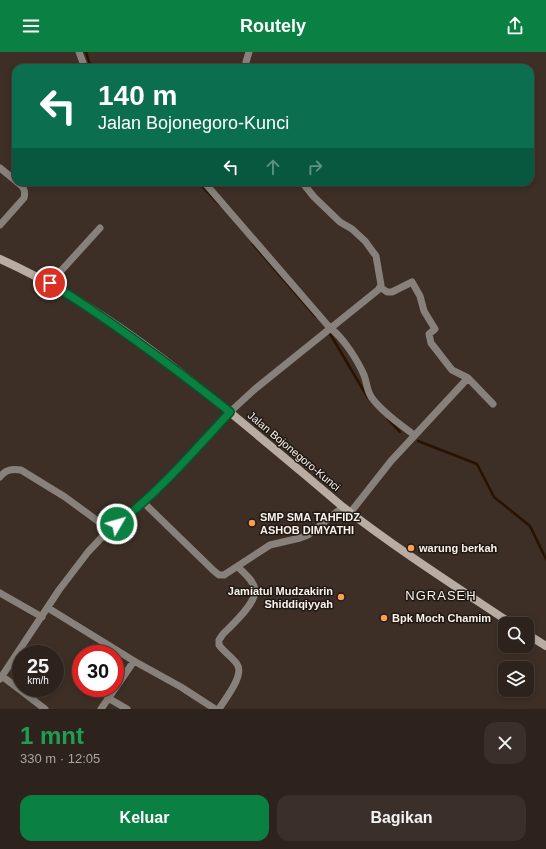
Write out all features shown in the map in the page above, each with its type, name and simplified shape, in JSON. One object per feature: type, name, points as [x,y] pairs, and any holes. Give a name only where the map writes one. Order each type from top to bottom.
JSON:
[{"type":"main road","name":"Jalan Bojonegoro-Kunci","points":[[0,258],[50,283],[115,325],[182,374],[230,412],[350,513],[411,557],[501,617]]},
{"type":"main road","points":[[534,638],[546,646]]},
{"type":"street","points":[[79,52],[84,64]]},
{"type":"street","points":[[246,64],[250,52]]},
{"type":"street","points":[[0,168],[12,178]]},
{"type":"street","points":[[0,225],[24,198],[24,189],[21,186]]},
{"type":"street","points":[[207,186],[330,328],[338,333],[364,375],[372,398],[412,437]]},
{"type":"street","points":[[45,709],[1,677],[88,552],[110,530],[144,503],[230,412],[255,389],[302,349],[380,287],[381,281],[376,256],[365,241],[352,229],[340,222],[314,197],[305,186]]},
{"type":"street","points":[[50,283],[100,228]]},
{"type":"street","points":[[380,287],[387,292],[392,292],[412,282],[420,296],[424,311],[435,329],[429,334],[431,343],[452,370],[468,378],[493,404]]},
{"type":"street","points":[[350,513],[391,460],[468,378]]},
{"type":"street","points":[[0,477],[6,471],[13,469],[21,470],[60,494],[110,530]]},
{"type":"street","points":[[144,503],[220,575],[224,575],[238,567],[270,545],[308,535],[343,507]]},
{"type":"street","points":[[219,709],[238,679],[240,671],[238,665],[219,645],[219,640],[222,634],[252,602],[255,595],[255,588],[251,581],[238,567]]},
{"type":"street","points":[[0,593],[42,617]]},
{"type":"street","points":[[48,608],[134,661],[181,687],[215,709]]},
{"type":"street","points":[[101,709],[134,661]]},
{"type":"street","points":[[108,698],[127,709]]},
{"type":"waterway","points":[[86,52],[90,64]]},
{"type":"waterway","points":[[202,186],[220,205]]},
{"type":"waterway","points":[[253,244],[316,317]]},
{"type":"waterway","points":[[329,332],[368,398]]},
{"type":"waterway","points":[[388,419],[400,432]]},
{"type":"waterway","points":[[418,441],[477,464],[494,497],[530,526],[546,559]]},
{"type":"place","name":"SMP SMA TAHFIDZ ASHOB DIMYATHI","points":[[252,523]]},
{"type":"place","name":"warung berkah","points":[[411,548]]},
{"type":"place","name":"Jamiatul Mudzakirin Shiddiqiyyah","points":[[341,597]]},
{"type":"place","name":"Bpk Moch Chamim","points":[[384,618]]},
{"type":"district","name":"NGRASEH","points":[[441,595]]},
{"type":"route","points":[[50,283],[115,325],[182,374],[230,412],[144,503],[117,524]]}]
